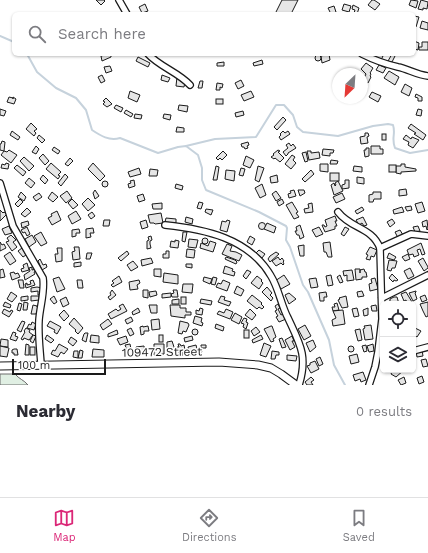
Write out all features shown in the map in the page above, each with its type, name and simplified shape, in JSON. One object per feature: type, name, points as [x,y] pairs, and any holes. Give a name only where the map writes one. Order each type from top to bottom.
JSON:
[{"type":"street","points":[[119,0],[125,12]]},
{"type":"street","points":[[150,56],[159,64],[182,77],[190,85]]},
{"type":"street","points":[[366,56],[381,63],[428,76]]},
{"type":"street","points":[[0,183],[13,226],[43,278],[44,287],[38,335],[41,364]]},
{"type":"street","points":[[338,212],[345,220],[369,233],[378,241],[380,248],[380,282],[382,298],[381,337]]},
{"type":"street","points":[[165,225],[193,228],[223,237],[234,242],[256,257],[264,265],[272,277],[288,318],[297,334],[301,348],[303,373],[297,385]]},
{"type":"street","points":[[380,248],[411,234],[428,236]]},
{"type":"street","points":[[382,298],[428,276]]},
{"type":"street","points":[[416,350],[428,347]]},
{"type":"street","points":[[369,385],[380,355]]},
{"type":"street","name":"109472 Street","points":[[0,366],[41,364],[220,362],[271,368],[297,385]]},
{"type":"green space","points":[[0,374],[15,374],[28,385],[0,385]]},
{"type":"building","points":[[96,0],[104,0],[105,1],[101,5]]},
{"type":"building","points":[[282,0],[298,0],[292,12],[276,12]]},
{"type":"building","points":[[372,0],[380,4],[375,10],[368,5]]},
{"type":"building","points":[[411,0],[418,1],[416,8],[409,5]]},
{"type":"building","points":[[421,0],[428,2],[427,9],[418,9]]},
{"type":"building","points":[[145,4],[148,11],[142,12],[139,7]]},
{"type":"building","points":[[344,4],[351,6],[349,12],[342,10]]},
{"type":"building","points":[[353,5],[359,8],[358,12],[354,12],[355,10],[352,9]]},
{"type":"building","points":[[334,6],[336,12],[330,12],[328,8]]},
{"type":"building","points":[[416,16],[419,17],[416,27]]},
{"type":"building","points":[[422,21],[428,23],[428,30],[420,28]]},
{"type":"building","points":[[416,42],[419,43],[418,50],[416,50]]},
{"type":"building","points":[[422,42],[428,42],[428,50],[419,50],[419,47],[422,47]]},
{"type":"building","points":[[101,56],[111,56],[111,57],[102,61]]},
{"type":"building","points":[[316,56],[320,56],[320,60],[316,60]]},
{"type":"building","points":[[321,56],[329,56],[330,60],[322,63]]},
{"type":"building","points":[[375,56],[383,56],[381,60],[374,57]]},
{"type":"building","points":[[391,56],[395,56],[392,62],[388,61]]},
{"type":"building","points":[[138,57],[150,63],[148,67],[136,61]]},
{"type":"building","points":[[262,60],[263,64],[254,66],[253,63]]},
{"type":"building","points":[[224,62],[224,66],[217,66],[217,63]]},
{"type":"building","points":[[366,63],[373,68],[370,73],[371,77],[368,83],[368,68],[362,68]]},
{"type":"building","points":[[379,65],[386,68],[383,73],[376,70]]},
{"type":"building","points":[[110,66],[112,71],[106,73],[104,67]]},
{"type":"building","points":[[389,71],[399,77],[395,85],[384,78]]},
{"type":"building","points":[[102,75],[105,81],[101,83],[98,77]]},
{"type":"building","points":[[162,75],[170,78],[168,82],[161,80]]},
{"type":"building","points":[[177,77],[181,77],[180,81],[185,82],[184,87],[176,86]]},
{"type":"building","points":[[241,80],[244,86],[238,89],[235,83]]},
{"type":"building","points":[[200,81],[203,81],[202,88],[198,88]]},
{"type":"building","points":[[217,83],[223,84],[222,88],[220,87],[220,90],[216,90]]},
{"type":"building","points":[[405,84],[412,88],[409,96],[401,92]]},
{"type":"building","points":[[130,91],[140,95],[137,102],[128,98]]},
{"type":"building","points":[[251,91],[254,97],[244,101],[241,95]]},
{"type":"building","points":[[372,92],[381,96],[378,102],[369,97]]},
{"type":"building","points":[[416,94],[422,97],[422,101],[418,101],[418,98],[415,97]]},
{"type":"building","points":[[9,97],[16,99],[14,104],[7,102]]},
{"type":"building","points":[[106,98],[112,104],[107,107],[103,104],[105,102],[103,101]]},
{"type":"building","points":[[216,99],[223,99],[223,104],[216,104]]},
{"type":"building","points":[[116,105],[123,108],[121,112],[114,108]]},
{"type":"building","points":[[179,105],[188,106],[187,112],[178,110]]},
{"type":"building","points":[[0,109],[6,111],[4,116],[0,115]]},
{"type":"building","points":[[418,109],[422,110],[421,116],[416,115]]},
{"type":"building","points":[[126,110],[133,114],[131,117],[124,113]]},
{"type":"building","points":[[243,111],[244,115],[236,117],[235,113]]},
{"type":"building","points":[[135,114],[142,115],[141,119],[134,118]]},
{"type":"building","points":[[164,114],[171,115],[170,120],[163,118]]},
{"type":"building","points":[[283,117],[286,120],[277,130],[274,127]]},
{"type":"building","points":[[31,123],[37,129],[34,131],[36,133],[34,136],[26,129]]},
{"type":"building","points":[[411,124],[426,135],[423,140],[408,128]]},
{"type":"building","points":[[177,127],[184,128],[184,132],[176,132]]},
{"type":"building","points":[[12,131],[20,137],[18,140],[10,135]]},
{"type":"building","points":[[283,131],[285,133],[288,131],[290,134],[281,140],[279,137]]},
{"type":"building","points":[[365,133],[368,133],[369,136],[367,137],[368,143],[361,144],[360,137],[365,136]]},
{"type":"building","points":[[382,134],[386,134],[386,140],[382,140]]},
{"type":"building","points":[[39,135],[45,140],[42,143],[37,138]]},
{"type":"building","points":[[406,135],[411,139],[412,137],[419,140],[413,148],[408,145],[409,142],[403,139]]},
{"type":"building","points":[[2,141],[5,142],[4,151],[0,150],[0,144]]},
{"type":"building","points":[[248,142],[248,148],[245,149],[242,147],[241,144]]},
{"type":"building","points":[[289,143],[291,146],[293,144],[296,148],[286,156],[283,152],[288,148],[286,145]]},
{"type":"building","points":[[36,146],[39,149],[36,154],[32,152]]},
{"type":"building","points":[[371,146],[380,146],[380,149],[383,149],[383,154],[371,154]]},
{"type":"building","points":[[54,147],[60,151],[58,154],[52,150]]},
{"type":"building","points":[[366,148],[369,148],[369,156],[365,157],[364,150],[366,150]]},
{"type":"building","points":[[323,149],[334,150],[333,153],[330,153],[330,156],[322,155]]},
{"type":"building","points":[[9,150],[17,155],[11,163],[1,155],[4,151],[7,152]]},
{"type":"building","points":[[278,150],[284,158],[280,162],[271,157]]},
{"type":"building","points":[[223,151],[227,155],[222,160],[220,158],[218,160],[216,158]]},
{"type":"building","points":[[307,151],[311,151],[311,153],[319,152],[320,158],[309,160]]},
{"type":"building","points":[[306,152],[308,161],[305,162],[302,153]]},
{"type":"building","points":[[43,154],[49,161],[45,165],[39,158]]},
{"type":"building","points":[[292,155],[295,157],[293,160],[296,163],[291,169],[285,164]]},
{"type":"building","points":[[246,156],[254,160],[250,168],[243,165]]},
{"type":"building","points":[[24,157],[34,166],[29,171],[20,161]]},
{"type":"building","points":[[70,158],[73,161],[68,166],[65,164]]},
{"type":"building","points":[[331,160],[338,161],[337,164],[330,164]]},
{"type":"building","points":[[6,163],[9,164],[8,169],[1,168],[2,164],[5,165]]},
{"type":"building","points":[[51,163],[61,172],[58,175],[60,176],[58,179],[46,169]]},
{"type":"building","points":[[93,163],[105,176],[100,181],[88,169]]},
{"type":"building","points":[[320,164],[328,164],[328,172],[320,171]]},
{"type":"building","points":[[401,164],[405,164],[405,167],[416,169],[416,171],[401,172],[401,174],[396,173],[396,166],[401,166]]},
{"type":"building","points":[[17,165],[26,172],[23,176],[14,168]]},
{"type":"building","points":[[389,165],[396,165],[396,172],[389,172]]},
{"type":"building","points":[[216,166],[219,167],[217,180],[213,180]]},
{"type":"building","points":[[258,166],[264,168],[259,182],[255,180]]},
{"type":"building","points":[[354,166],[362,167],[362,172],[353,171]]},
{"type":"building","points":[[139,168],[141,174],[130,177],[128,172]]},
{"type":"building","points":[[241,168],[245,169],[243,176],[239,175]]},
{"type":"building","points":[[150,169],[158,170],[157,176],[149,176]]},
{"type":"building","points":[[226,170],[235,171],[234,181],[225,179]]},
{"type":"building","points":[[311,170],[314,174],[305,182],[302,179]]},
{"type":"building","points":[[330,173],[339,173],[339,181],[330,181]]},
{"type":"building","points":[[65,174],[68,177],[61,186],[58,183]]},
{"type":"building","points":[[43,175],[48,180],[45,184],[40,179]]},
{"type":"building","points":[[277,175],[278,182],[271,183],[270,177]]},
{"type":"building","points":[[357,177],[364,178],[364,184],[357,183]]},
{"type":"building","points":[[29,178],[35,183],[31,188],[25,183]]},
{"type":"building","points":[[134,180],[135,186],[129,188],[128,184],[131,183],[130,181]]},
{"type":"building","points":[[345,180],[349,180],[349,188],[342,189],[342,185],[345,184]]},
{"type":"building","points":[[105,181],[108,184],[105,187],[102,184]]},
{"type":"building","points":[[338,181],[343,191],[334,195],[331,185],[334,183],[335,186],[335,183]]},
{"type":"building","points":[[176,184],[183,186],[182,190],[175,188]]},
{"type":"building","points":[[262,184],[266,195],[260,198],[255,188]]},
{"type":"building","points":[[406,189],[407,195],[399,196],[399,190]]},
{"type":"building","points":[[95,190],[99,196],[95,199],[93,193]]},
{"type":"building","points":[[294,190],[296,196],[289,198],[288,194],[291,193],[290,191]]},
{"type":"building","points":[[298,190],[304,190],[305,193],[300,196]]},
{"type":"building","points":[[67,191],[72,198],[66,203],[60,196]]},
{"type":"building","points":[[276,191],[281,198],[276,201],[272,194]]},
{"type":"building","points":[[21,192],[26,197],[24,201],[18,197]]},
{"type":"building","points":[[52,192],[58,197],[53,202],[48,198]]},
{"type":"building","points":[[373,192],[381,192],[381,199],[374,199],[373,202],[369,202],[369,195],[373,194]]},
{"type":"building","points":[[39,193],[42,197],[36,201],[33,197]]},
{"type":"building","points":[[342,193],[345,199],[336,203],[333,197]]},
{"type":"building","points":[[143,194],[145,200],[139,202],[137,196]]},
{"type":"building","points":[[88,198],[95,205],[88,211],[82,204]]},
{"type":"building","points":[[20,199],[23,202],[18,207],[15,204]]},
{"type":"building","points":[[72,199],[78,205],[73,209],[68,203]]},
{"type":"building","points":[[282,199],[284,203],[279,206],[277,202]]},
{"type":"building","points":[[199,202],[203,203],[201,209],[197,208]]},
{"type":"building","points":[[292,202],[298,212],[296,213],[299,217],[294,219],[286,205]]},
{"type":"building","points":[[422,202],[425,211],[418,213],[415,204]]},
{"type":"building","points":[[162,203],[162,209],[153,209],[152,204]]},
{"type":"building","points":[[312,203],[313,212],[305,213],[304,209],[309,208],[308,204]]},
{"type":"building","points":[[411,206],[412,210],[407,211],[405,207]]},
{"type":"building","points":[[362,207],[364,210],[357,214],[355,211]]},
{"type":"building","points":[[402,207],[404,212],[394,214],[393,210]]},
{"type":"building","points":[[27,208],[31,212],[25,217],[21,214]]},
{"type":"building","points":[[206,209],[213,210],[211,215],[205,212]]},
{"type":"building","points":[[0,210],[7,214],[0,221]]},
{"type":"building","points":[[57,211],[61,220],[52,225],[48,218],[52,216],[51,214]]},
{"type":"building","points":[[76,211],[81,219],[72,224],[68,216]]},
{"type":"building","points":[[92,212],[95,216],[91,219],[88,215]]},
{"type":"building","points":[[161,213],[163,223],[150,223],[148,215]]},
{"type":"building","points":[[335,216],[337,226],[335,226],[335,229],[325,232],[322,225],[325,227],[327,226],[325,220]]},
{"type":"building","points":[[186,217],[193,219],[192,224],[185,222]]},
{"type":"building","points":[[363,217],[367,225],[364,226],[362,223],[359,225],[356,220]]},
{"type":"building","points":[[166,218],[176,219],[176,223],[165,222]]},
{"type":"building","points":[[392,219],[395,223],[390,227],[387,222]]},
{"type":"building","points":[[104,220],[110,220],[109,226],[103,226]]},
{"type":"building","points":[[146,220],[148,227],[142,229],[140,222]]},
{"type":"building","points":[[227,220],[230,221],[227,232],[220,230],[222,221],[226,222]]},
{"type":"building","points":[[427,220],[427,230],[426,226],[423,227],[422,222]]},
{"type":"building","points":[[28,221],[29,225],[22,228],[21,223]]},
{"type":"building","points":[[262,223],[265,226],[262,229],[259,226]]},
{"type":"building","points":[[267,223],[276,227],[274,233],[264,229]]},
{"type":"building","points":[[300,225],[304,237],[300,239],[299,235],[297,235],[295,231],[297,231],[296,227]]},
{"type":"building","points":[[9,226],[12,233],[5,235],[2,229]]},
{"type":"building","points":[[418,226],[420,231],[415,232],[413,227]]},
{"type":"building","points":[[27,227],[30,234],[27,236],[25,232],[23,233],[21,230]]},
{"type":"building","points":[[319,227],[323,234],[316,237],[312,230]]},
{"type":"building","points":[[345,227],[349,229],[344,236],[341,234]]},
{"type":"building","points":[[93,228],[94,233],[90,233],[91,237],[86,238],[86,229]]},
{"type":"building","points":[[79,229],[80,233],[76,233],[76,236],[72,237],[72,230]]},
{"type":"building","points":[[400,230],[403,235],[398,238],[395,232]]},
{"type":"building","points":[[41,232],[47,243],[41,246],[34,236]]},
{"type":"building","points":[[183,232],[187,232],[185,242],[182,241]]},
{"type":"building","points":[[11,235],[16,240],[13,242],[17,247],[12,251],[6,242],[9,241],[7,238]]},
{"type":"building","points":[[32,235],[36,242],[29,247],[25,239]]},
{"type":"building","points":[[151,236],[151,248],[147,249],[147,241],[149,240],[148,237]]},
{"type":"building","points":[[250,236],[255,239],[252,245],[247,242]]},
{"type":"building","points":[[205,238],[208,241],[205,244],[202,241]]},
{"type":"building","points":[[189,239],[198,240],[196,248],[188,247]]},
{"type":"building","points":[[175,240],[179,241],[178,248],[170,247],[171,241],[175,242]]},
{"type":"building","points":[[210,241],[216,243],[213,252],[200,248],[201,243],[208,246]]},
{"type":"building","points":[[0,242],[2,245],[4,244],[6,248],[0,251]]},
{"type":"building","points":[[330,242],[332,257],[328,257],[326,252],[324,252],[323,243]]},
{"type":"building","points":[[421,243],[425,254],[422,255],[420,249],[417,250],[419,255],[414,257],[413,254],[409,255],[407,250]]},
{"type":"building","points":[[227,244],[232,246],[230,251],[242,255],[239,261],[222,254]]},
{"type":"building","points":[[304,245],[304,256],[300,256],[298,246]]},
{"type":"building","points":[[74,247],[79,247],[80,259],[73,260],[72,252],[75,251]]},
{"type":"building","points":[[370,247],[377,250],[374,257],[371,256],[370,260],[366,259],[368,255],[366,254]]},
{"type":"building","points":[[22,248],[26,255],[23,257],[18,251]]},
{"type":"building","points":[[57,248],[62,248],[62,261],[56,262],[55,254],[58,254]]},
{"type":"building","points":[[187,249],[195,250],[194,258],[186,257]]},
{"type":"building","points":[[259,250],[265,254],[262,258],[256,253]]},
{"type":"building","points":[[127,251],[129,254],[121,261],[118,258]]},
{"type":"building","points":[[166,251],[169,251],[169,258],[163,258],[163,254],[166,254]]},
{"type":"building","points":[[10,252],[16,261],[10,265],[4,256]]},
{"type":"building","points":[[276,252],[279,254],[270,262],[268,259]]},
{"type":"building","points":[[87,253],[92,253],[90,259],[86,259]]},
{"type":"building","points":[[389,253],[396,257],[394,260],[387,258]]},
{"type":"building","points":[[408,254],[410,259],[405,261],[402,257]]},
{"type":"building","points":[[226,257],[235,260],[237,262],[236,264],[225,259]]},
{"type":"building","points":[[278,257],[280,260],[282,258],[284,261],[283,265],[281,263],[276,266],[272,261]]},
{"type":"building","points":[[151,258],[153,263],[142,266],[141,260]]},
{"type":"building","points":[[423,258],[428,267],[424,271],[418,261]]},
{"type":"building","points":[[40,259],[43,265],[46,264],[47,267],[42,270],[38,261]]},
{"type":"building","points":[[389,260],[397,261],[395,268],[392,268],[391,271],[387,270]]},
{"type":"building","points":[[133,261],[138,267],[131,271],[127,265]]},
{"type":"building","points":[[81,262],[81,266],[74,267],[74,263]]},
{"type":"building","points":[[27,263],[29,270],[22,272],[21,269],[24,268],[23,265]]},
{"type":"building","points":[[186,264],[192,264],[192,268],[186,267]]},
{"type":"building","points":[[225,266],[233,269],[232,271],[235,272],[234,276],[223,273]]},
{"type":"building","points":[[32,267],[32,270],[36,269],[34,272],[35,274],[25,280],[24,275],[30,271],[29,268]]},
{"type":"building","points":[[410,268],[414,276],[408,279],[404,271]]},
{"type":"building","points":[[3,269],[5,277],[0,278],[0,270]]},
{"type":"building","points":[[154,269],[161,269],[161,277],[154,276]]},
{"type":"building","points":[[355,269],[364,269],[367,277],[362,277],[362,279],[356,280]]},
{"type":"building","points":[[247,270],[251,272],[246,279],[243,276]]},
{"type":"building","points":[[352,270],[354,280],[347,281],[347,275],[344,276],[343,271]]},
{"type":"building","points":[[14,272],[15,274],[18,273],[20,277],[12,280],[10,273]]},
{"type":"building","points":[[164,273],[178,275],[178,284],[163,282]]},
{"type":"building","points":[[392,274],[398,280],[394,280],[393,282],[389,278]]},
{"type":"building","points":[[284,275],[290,284],[281,289],[275,281]]},
{"type":"building","points":[[331,275],[333,285],[328,286],[326,276]]},
{"type":"building","points":[[340,275],[343,282],[340,283],[337,277]]},
{"type":"building","points":[[119,276],[122,282],[113,287],[111,285],[114,283],[112,281]]},
{"type":"building","points":[[257,276],[263,283],[259,289],[251,283]]},
{"type":"building","points":[[59,277],[65,289],[57,292],[53,279]]},
{"type":"building","points":[[204,277],[212,279],[210,284],[203,281]]},
{"type":"building","points":[[213,277],[217,278],[215,285],[211,284]]},
{"type":"building","points":[[316,278],[318,287],[311,288],[309,279]]},
{"type":"building","points":[[375,278],[378,289],[370,291],[369,284],[372,283],[371,279]]},
{"type":"building","points":[[18,280],[23,280],[24,288],[20,288]]},
{"type":"building","points":[[33,280],[35,285],[26,288],[25,284],[31,284],[30,281]]},
{"type":"building","points":[[77,280],[82,280],[83,288],[78,288]]},
{"type":"building","points":[[139,280],[140,283],[137,285],[138,289],[130,290],[129,282]]},
{"type":"building","points":[[223,280],[230,283],[227,291],[216,287],[218,283],[221,284]]},
{"type":"building","points":[[183,284],[193,284],[192,293],[182,292]]},
{"type":"building","points":[[237,286],[244,290],[241,296],[234,293]]},
{"type":"building","points":[[267,287],[272,293],[270,295],[273,298],[271,301],[262,292]]},
{"type":"building","points":[[31,288],[42,288],[42,294],[38,295],[38,291],[31,292]]},
{"type":"building","points":[[112,290],[116,295],[110,300],[108,297],[111,295],[110,293]]},
{"type":"building","points":[[143,290],[148,290],[148,298],[143,297]]},
{"type":"building","points":[[173,290],[177,290],[178,297],[172,297],[171,294],[174,293]]},
{"type":"building","points":[[156,291],[157,295],[150,297],[149,292]]},
{"type":"building","points":[[362,291],[364,296],[358,297],[357,292]]},
{"type":"building","points":[[416,291],[415,293],[417,299],[413,301],[409,293]]},
{"type":"building","points":[[11,292],[17,296],[12,302],[7,299]]},
{"type":"building","points":[[326,292],[327,297],[324,297],[324,301],[320,301],[319,293]]},
{"type":"building","points":[[406,292],[411,301],[404,301],[401,294]]},
{"type":"building","points":[[171,293],[171,297],[162,298],[162,294]]},
{"type":"building","points":[[289,293],[296,299],[289,304],[285,295]]},
{"type":"building","points":[[252,295],[262,303],[261,304],[264,307],[262,309],[259,307],[257,309],[247,301]]},
{"type":"building","points":[[425,295],[427,300],[422,302],[420,297]]},
{"type":"building","points":[[28,296],[28,300],[21,301],[21,297]]},
{"type":"building","points":[[31,296],[39,296],[39,300],[31,301]]},
{"type":"building","points":[[54,296],[57,302],[54,304],[50,299]]},
{"type":"building","points":[[221,296],[225,297],[224,300],[231,302],[229,306],[218,302]]},
{"type":"building","points":[[346,296],[348,307],[342,308],[338,300],[340,299],[339,298]]},
{"type":"building","points":[[66,297],[69,304],[63,307],[60,300]]},
{"type":"building","points":[[181,297],[186,297],[186,304],[181,304]]},
{"type":"building","points":[[397,297],[398,301],[390,301],[390,299]]},
{"type":"building","points":[[179,299],[179,304],[172,304],[172,300]]},
{"type":"building","points":[[201,299],[212,301],[211,305],[200,303]]},
{"type":"building","points":[[5,302],[11,305],[10,308],[3,306]]},
{"type":"building","points":[[24,302],[28,303],[27,310],[23,310]]},
{"type":"building","points":[[428,302],[428,316],[426,317],[420,304]]},
{"type":"building","points":[[19,303],[22,304],[20,311],[17,310]]},
{"type":"building","points":[[337,303],[339,310],[333,311],[332,307],[335,307],[334,304]]},
{"type":"building","points":[[123,304],[127,311],[111,319],[108,314],[116,309],[118,311],[121,309],[119,306]]},
{"type":"building","points":[[278,304],[280,308],[278,309],[281,315],[283,314],[286,319],[279,322],[275,311],[277,310],[275,306]]},
{"type":"building","points":[[33,305],[39,308],[36,314],[31,314]]},
{"type":"building","points":[[149,305],[157,305],[157,313],[151,313]]},
{"type":"building","points":[[170,305],[180,305],[180,308],[186,308],[186,312],[191,312],[191,315],[185,315],[185,318],[171,316]]},
{"type":"building","points":[[376,305],[377,311],[372,311],[371,306]]},
{"type":"building","points":[[138,308],[140,312],[133,315],[132,312]]},
{"type":"building","points":[[200,308],[203,309],[202,315],[196,314],[196,310],[199,311]]},
{"type":"building","points":[[357,308],[359,316],[354,317],[352,309]]},
{"type":"building","points":[[368,308],[368,315],[364,316],[363,310]]},
{"type":"building","points":[[4,309],[10,312],[11,310],[13,311],[9,317],[2,313]]},
{"type":"building","points":[[226,309],[233,312],[230,319],[217,314],[219,311],[224,313]]},
{"type":"building","points":[[250,309],[256,315],[252,320],[245,315]]},
{"type":"building","points":[[64,310],[69,316],[64,321],[59,315]]},
{"type":"building","points":[[343,310],[345,324],[333,326],[332,320],[336,318],[333,311]]},
{"type":"building","points":[[235,313],[242,317],[239,324],[231,320]]},
{"type":"building","points":[[195,316],[202,318],[202,326],[193,323]]},
{"type":"building","points":[[131,317],[133,321],[127,324],[125,320]]},
{"type":"building","points":[[74,318],[83,328],[78,334],[69,324]]},
{"type":"building","points":[[244,318],[247,319],[246,322],[248,323],[246,329],[243,327],[244,324],[241,323]]},
{"type":"building","points":[[108,319],[112,324],[103,330],[100,325]]},
{"type":"building","points":[[159,319],[160,329],[152,330],[151,320]]},
{"type":"building","points":[[22,321],[25,322],[21,332],[17,330]]},
{"type":"building","points":[[50,321],[61,327],[57,334],[54,332],[55,330],[47,326]]},
{"type":"building","points":[[180,321],[188,323],[189,325],[186,332],[183,331],[182,334],[178,333]]},
{"type":"building","points":[[32,322],[36,324],[34,330],[27,328]]},
{"type":"building","points":[[216,324],[224,327],[223,331],[215,328]]},
{"type":"building","points":[[305,325],[311,336],[304,340],[298,329]]},
{"type":"building","points":[[371,325],[373,339],[365,340],[363,329],[365,328],[364,326]]},
{"type":"building","points":[[148,326],[149,331],[144,331],[144,334],[141,335],[140,327]]},
{"type":"building","points":[[271,326],[276,337],[273,339],[274,341],[271,342],[264,329]]},
{"type":"building","points":[[256,327],[260,332],[254,336],[251,331]]},
{"type":"building","points":[[26,328],[30,330],[29,332],[33,335],[29,340],[24,338],[23,340],[21,339]]},
{"type":"building","points":[[131,328],[134,334],[130,336],[127,330]]},
{"type":"building","points":[[416,328],[421,331],[417,337],[416,336]]},
{"type":"building","points":[[195,329],[198,332],[195,335],[192,332]]},
{"type":"building","points":[[360,329],[362,340],[358,341],[355,330]]},
{"type":"building","points":[[117,330],[118,334],[108,337],[108,334]]},
{"type":"building","points":[[244,330],[249,330],[249,338],[244,338]]},
{"type":"building","points":[[13,332],[16,333],[15,336],[18,337],[16,341],[10,339]]},
{"type":"building","points":[[85,333],[88,333],[86,342],[82,340]]},
{"type":"building","points":[[33,335],[36,336],[33,343],[30,341]]},
{"type":"building","points":[[47,335],[54,340],[51,343],[45,339]]},
{"type":"building","points":[[91,335],[99,336],[99,343],[90,342]]},
{"type":"building","points":[[159,335],[163,335],[163,342],[159,342]]},
{"type":"building","points":[[261,335],[263,339],[253,343],[252,340]]},
{"type":"building","points":[[126,336],[128,342],[120,345],[117,339]]},
{"type":"building","points":[[192,336],[193,340],[185,342],[184,338]]},
{"type":"building","points":[[292,336],[294,341],[292,341],[295,347],[290,350],[285,340]]},
{"type":"building","points":[[71,337],[77,341],[73,346],[68,342]]},
{"type":"building","points":[[282,338],[286,347],[282,348],[279,339]]},
{"type":"building","points":[[1,339],[8,340],[8,347],[0,346]]},
{"type":"building","points":[[313,340],[316,347],[310,352],[306,343]]},
{"type":"building","points":[[172,341],[176,355],[169,355],[169,351],[167,351],[167,342]]},
{"type":"building","points":[[264,343],[271,346],[266,357],[260,355]]},
{"type":"building","points":[[26,344],[29,345],[29,355],[25,355]]},
{"type":"building","points":[[59,344],[68,349],[64,354],[61,352],[58,357],[51,354],[53,350],[55,351]]},
{"type":"building","points":[[130,344],[131,349],[127,350],[125,345]]},
{"type":"building","points":[[154,344],[164,344],[164,354],[154,355]]},
{"type":"building","points":[[178,344],[181,346],[184,345],[185,350],[183,350],[182,356],[179,355],[177,347],[179,347]]},
{"type":"building","points":[[373,344],[374,351],[369,352],[367,346]]},
{"type":"building","points":[[196,345],[198,353],[190,355],[188,347]]},
{"type":"building","points":[[201,345],[206,345],[206,348],[202,348],[202,352],[199,352],[199,348],[201,348]]},
{"type":"building","points":[[366,345],[367,351],[364,352],[362,346]]},
{"type":"building","points":[[0,346],[9,348],[7,357],[0,356]]},
{"type":"building","points":[[144,346],[145,352],[137,354],[136,347]]},
{"type":"building","points":[[351,346],[354,349],[351,352],[348,349]]},
{"type":"building","points":[[30,347],[35,347],[35,355],[30,355]]},
{"type":"building","points":[[17,349],[18,355],[14,355],[14,353],[12,353],[12,350]]},
{"type":"building","points":[[93,349],[104,350],[104,357],[92,357]]},
{"type":"building","points":[[80,350],[83,351],[82,358],[78,358]]},
{"type":"building","points":[[422,350],[423,356],[417,357],[416,351]]},
{"type":"building","points":[[74,351],[78,351],[78,358],[73,357]]},
{"type":"building","points":[[272,351],[279,352],[279,355],[276,355],[275,359],[271,359]]},
{"type":"building","points":[[357,354],[359,362],[351,364],[349,356]]},
{"type":"building","points":[[287,355],[297,356],[296,361],[287,360]]},
{"type":"building","points":[[320,357],[323,364],[319,366],[316,359]]},
{"type":"building","points":[[426,359],[428,366],[423,367],[421,360]]},
{"type":"building","points":[[315,361],[319,369],[311,373],[307,366]]},
{"type":"building","points":[[363,372],[366,380],[361,382],[360,379],[355,381],[353,375]]},
{"type":"building","points":[[392,373],[401,373],[396,377]]},
{"type":"building","points":[[422,376],[424,382],[419,384],[417,378]]},
{"type":"building","points":[[311,377],[314,380],[311,382],[313,385],[307,385],[305,382]]},
{"type":"building","points":[[404,377],[406,383],[401,385],[398,380]]},
{"type":"waterway","points":[[0,36],[12,41]]},
{"type":"waterway","points":[[28,56],[37,72],[56,88],[76,98],[86,110],[92,130],[105,137],[112,139],[120,138],[158,153],[186,146],[198,155],[202,168],[202,180],[206,190],[259,212],[286,226],[286,240],[290,247],[303,285],[308,292],[329,340],[334,365],[345,385]]},
{"type":"waterway","points":[[186,146],[215,139],[256,137],[276,105],[284,105],[293,115],[297,127],[303,132],[338,136],[373,126],[388,124],[393,125],[393,141],[395,148],[410,153],[428,150]]}]
